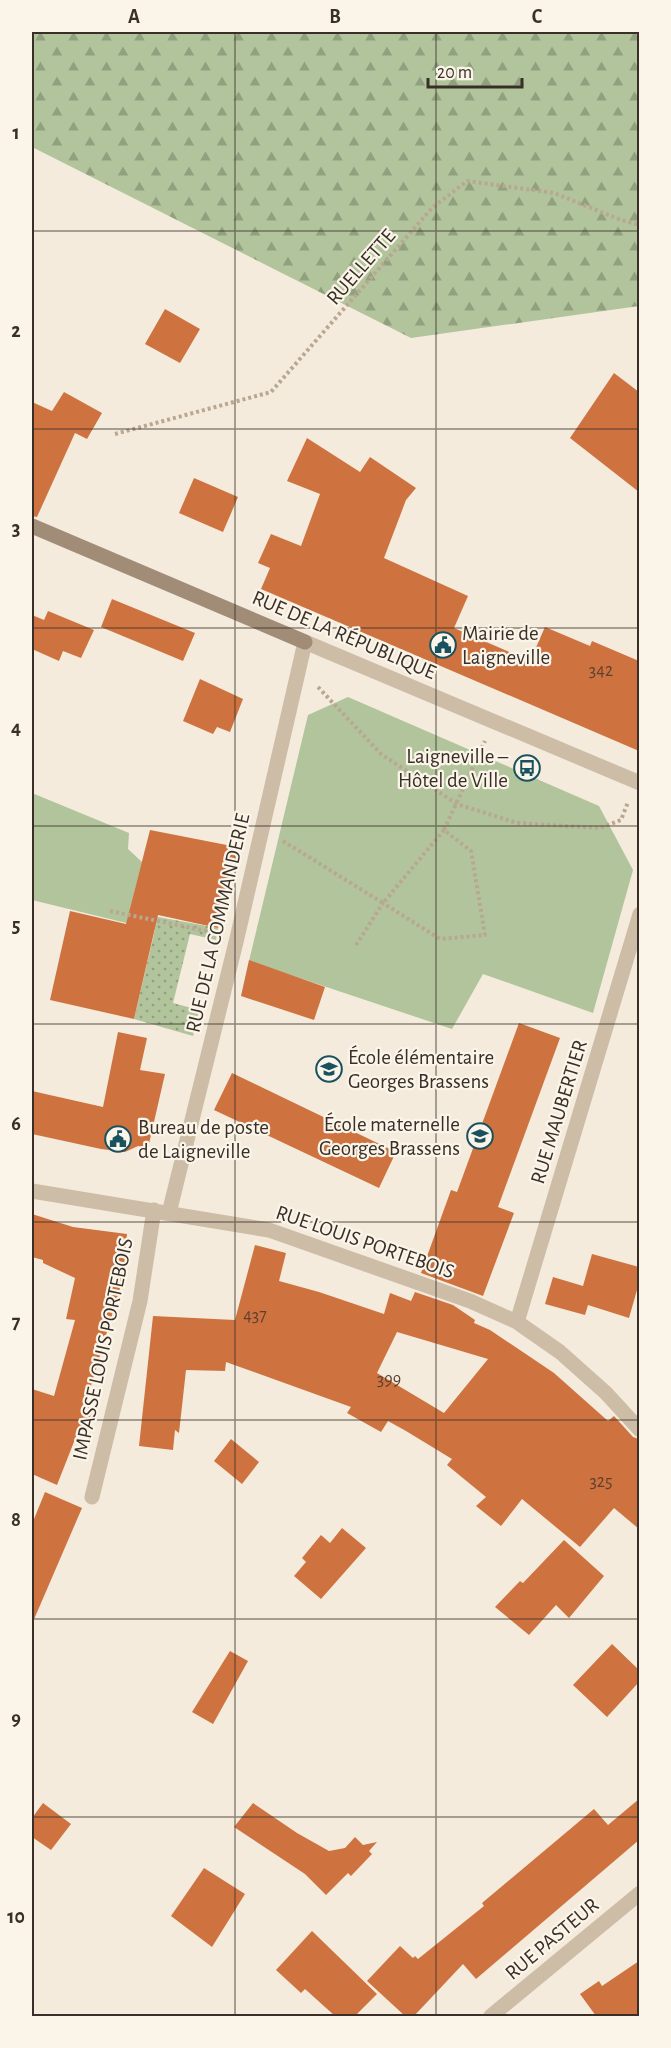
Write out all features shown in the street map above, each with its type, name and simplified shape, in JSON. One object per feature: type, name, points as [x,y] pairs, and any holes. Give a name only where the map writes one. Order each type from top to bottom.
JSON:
[{"type":"main road","name":"RUE DE LA RÉPUBLIQUE","points":[[32,526],[305,642]]},
{"type":"street","name":"RUE DE LA COMMANDERIE","points":[[161,1212],[237,938],[305,642]]},
{"type":"street","name":"RUE DE LA RÉPUBLIQUE","points":[[305,642],[638,783]]},
{"type":"street","name":"RUE MAUBERTIER","points":[[517,1322],[639,914]]},
{"type":"street","name":"RUE LOUIS PORTEBOIS","points":[[32,1191],[249,1226],[289,1236],[470,1301],[517,1322],[560,1352],[606,1393],[639,1430]]},
{"type":"street","name":"IMPASSE LOUIS PORTEBOIS","points":[[92,1497],[161,1212]]},
{"type":"street","name":"RUE PASTEUR","points":[[491,2016],[639,1893]]},
{"type":"path","name":"RUELLETTE","points":[[115,434],[271,392],[432,208],[467,181],[554,193],[639,225]]},
{"type":"path","points":[[299,668],[381,754],[457,804],[517,824],[600,828],[621,820],[638,783]]},
{"type":"path","points":[[356,945],[383,903],[444,830],[481,753]]},
{"type":"path","points":[[262,828],[440,939],[485,935],[471,851],[444,830]]},
{"type":"path","points":[[110,911],[237,938]]},
{"type":"green space","points":[[32,32],[639,32],[639,306],[411,338],[32,147]]},
{"type":"green space","points":[[348,697],[599,806],[633,870],[593,1013],[483,974],[452,1029],[249,961],[308,715]]},
{"type":"green space","points":[[32,793],[129,833],[128,849],[142,862],[130,909],[158,917],[155,930],[32,900]]},
{"type":"green space","points":[[158,917],[218,928],[216,940],[190,934],[173,1003],[199,1010],[193,1036],[134,1019]]},
{"type":"building","points":[[165,309],[200,329],[180,363],[145,344]]},
{"type":"building","points":[[614,373],[639,392],[639,492],[570,438]]},
{"type":"building","points":[[64,392],[102,413],[87,439],[75,433],[37,517],[32,516],[32,402],[52,411]]},
{"type":"building","points":[[307,438],[360,472],[370,457],[416,488],[406,500],[384,558],[468,596],[454,628],[530,661],[545,627],[590,646],[592,641],[639,661],[639,751],[261,589],[270,568],[258,563],[271,534],[301,546],[320,494],[287,481]]},
{"type":"building","points":[[194,478],[238,497],[223,532],[179,513]]},
{"type":"building","points":[[112,599],[195,633],[183,661],[101,627]]},
{"type":"building","points":[[48,611],[94,630],[81,658],[63,651],[59,661],[32,649],[32,615],[44,620]]},
{"type":"building","points":[[200,679],[243,699],[230,732],[217,727],[213,734],[183,721]]},
{"type":"building","points":[[150,830],[237,847],[218,928],[158,915],[134,1019],[50,1000],[70,911],[126,924]]},
{"type":"building","points":[[249,960],[325,987],[314,1020],[241,996]]},
{"type":"building","points":[[519,1023],[560,1038],[498,1207],[514,1213],[483,1296],[421,1273],[451,1190],[457,1192]]},
{"type":"building","points":[[118,1032],[147,1038],[140,1070],[165,1074],[148,1148],[138,1146],[125,1152],[32,1134],[32,1091],[103,1107]]},
{"type":"building","points":[[232,1073],[396,1152],[379,1188],[214,1110]]},
{"type":"building","points":[[32,1214],[73,1227],[127,1234],[123,1278],[85,1406],[94,1409],[87,1433],[79,1429],[57,1485],[32,1474],[32,1389],[54,1396],[75,1320],[66,1319],[75,1278],[43,1263],[43,1260],[32,1257]]},
{"type":"building","points":[[255,1245],[286,1253],[279,1281],[384,1314],[390,1293],[411,1301],[415,1292],[453,1305],[475,1320],[474,1323],[490,1330],[554,1373],[608,1421],[614,1416],[633,1437],[639,1439],[639,1529],[614,1508],[580,1547],[522,1499],[501,1526],[476,1506],[486,1497],[447,1465],[452,1459],[406,1431],[388,1421],[381,1432],[347,1413],[351,1407],[226,1362],[225,1371],[186,1370],[179,1433],[175,1430],[173,1450],[139,1446],[153,1316],[235,1320]],"holes":[[[397,1332],[488,1359],[444,1413],[377,1373]]]},
{"type":"building","points":[[592,1254],[639,1267],[639,1283],[629,1318],[588,1305],[585,1315],[545,1304],[553,1277],[583,1286]]},
{"type":"building","points":[[231,1439],[259,1462],[242,1484],[214,1461]]},
{"type":"building","points":[[45,1492],[82,1508],[32,1624],[32,1524]]},
{"type":"building","points":[[342,1528],[366,1548],[321,1599],[294,1576],[306,1562],[302,1558],[321,1535],[330,1543]]},
{"type":"building","points":[[564,1540],[604,1576],[569,1618],[556,1605],[529,1635],[495,1607],[520,1581],[523,1583]]},
{"type":"building","points":[[612,1644],[639,1670],[639,1682],[607,1717],[573,1685]]},
{"type":"building","points":[[230,1651],[248,1661],[213,1724],[192,1712]]},
{"type":"building","points":[[639,1799],[639,1840],[476,1979],[463,1964],[414,2016],[405,2016],[367,1981],[400,1946],[413,1958],[415,1956],[418,1959],[484,1906],[482,1903],[594,1809],[608,1825]]},
{"type":"building","points":[[43,1803],[71,1824],[51,1850],[32,1837],[32,1818]]},
{"type":"building","points":[[253,1803],[297,1833],[329,1851],[345,1848],[355,1837],[363,1845],[377,1842],[369,1851],[372,1854],[351,1876],[348,1873],[326,1895],[305,1874],[234,1827]]},
{"type":"building","points":[[204,1868],[245,1894],[212,1947],[171,1916]]},
{"type":"building","points":[[312,1931],[377,1994],[355,2016],[335,2016],[305,1989],[301,1993],[276,1970]]},
{"type":"building","points":[[639,1961],[639,2016],[596,2016],[580,1994],[599,1981],[602,1986]]},
{"type":"place","name":"Mairie de Laigneville","points":[[443,645]]},
{"type":"place","name":"Laigneville – Hôtel de Ville","points":[[527,768]]},
{"type":"place","name":"École élémentaire Georges Brassens","points":[[329,1069]]},
{"type":"place","name":"École maternelle Georges Brassens","points":[[480,1136]]},
{"type":"place","name":"Bureau de poste de Laigneville","points":[[118,1139]]}]
